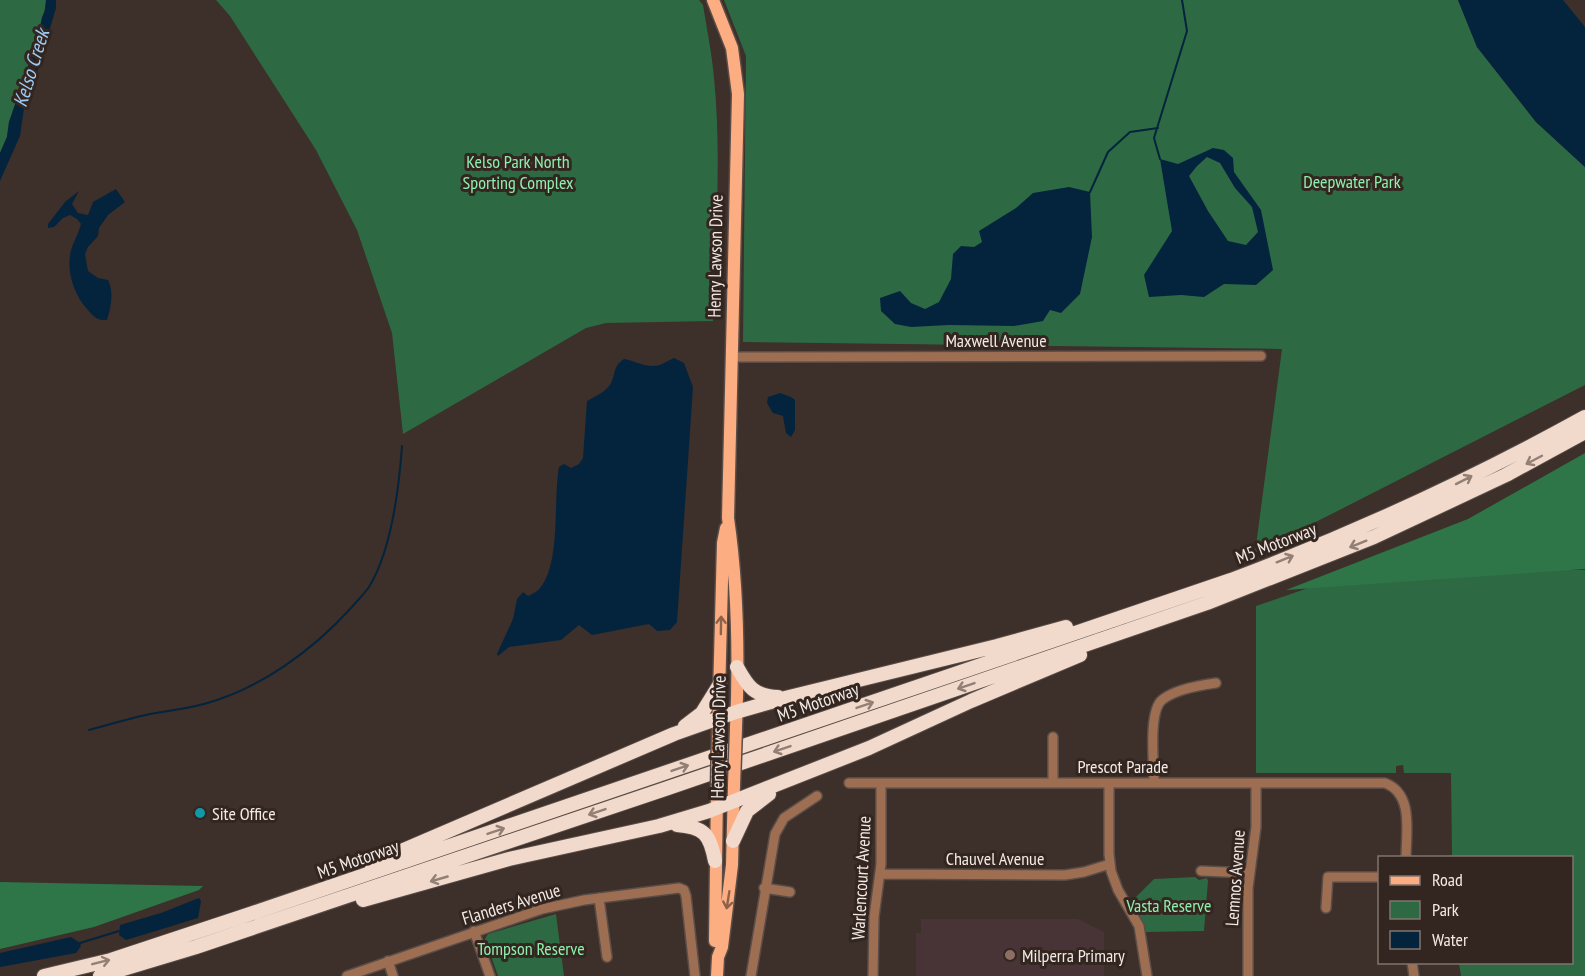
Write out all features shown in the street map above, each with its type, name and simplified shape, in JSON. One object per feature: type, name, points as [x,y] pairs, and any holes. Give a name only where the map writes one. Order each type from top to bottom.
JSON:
[{"type":"highway","name":"M5 Motorway","points":[[44,976],[111,960],[241,917],[1231,580],[1411,506],[1513,456],[1585,417]]},
{"type":"highway","name":"M5 Motorway","points":[[100,976],[196,947],[668,788],[1207,603],[1374,537],[1506,475],[1585,432]]},
{"type":"highway","points":[[241,917],[429,840],[674,734],[736,712],[1024,639],[1231,580]]},
{"type":"highway","points":[[196,947],[509,859],[659,826],[717,807],[785,783],[869,748],[971,701],[1207,603]]},
{"type":"highway","points":[[737,667],[754,692],[767,697],[785,698]]},
{"type":"highway","points":[[674,734],[702,713],[720,684]]},
{"type":"highway","points":[[733,842],[747,811],[785,783]]},
{"type":"highway","points":[[659,826],[692,826],[702,831],[712,846],[715,861]]},
{"type":"main road","name":"Henry Lawson Drive","points":[[713,0],[732,48],[738,94],[728,518],[734,556],[736,728],[729,895],[717,976]]},
{"type":"main road","name":"Henry Lawson Drive","points":[[718,957],[715,947],[715,861],[723,543],[728,518]]},
{"type":"street","name":"Maxwell Avenue","points":[[731,357],[1261,356]]},
{"type":"street","points":[[1154,783],[1154,717],[1158,705],[1162,700],[1174,694],[1198,685],[1216,683]]},
{"type":"street","points":[[1053,737],[1053,783]]},
{"type":"street","name":"Prescot Parade","points":[[849,783],[1384,783],[1396,789],[1404,801],[1406,856]]},
{"type":"street","name":"Warlencourt Avenue","points":[[873,976],[874,917],[880,874],[881,783]]},
{"type":"street","points":[[1109,783],[1110,864],[1118,890],[1139,926],[1147,976]]},
{"type":"street","name":"Lemnos Avenue","points":[[1248,976],[1249,873],[1256,827],[1256,783]]},
{"type":"street","points":[[751,976],[764,888],[777,828],[788,814],[817,796]]},
{"type":"street","name":"Chauvel Avenue","points":[[880,874],[1065,874],[1084,872],[1110,864]]},
{"type":"street","points":[[1201,872],[1249,873]]},
{"type":"street","points":[[1326,908],[1327,874],[1378,877]]},
{"type":"street","name":"Flanders Avenue","points":[[347,976],[542,909],[599,898],[679,888],[684,890],[686,896],[695,976]]},
{"type":"street","points":[[764,888],[790,892]]},
{"type":"street","points":[[599,898],[607,957]]},
{"type":"street","points":[[474,931],[490,976]]},
{"type":"street","points":[[388,961],[393,976]]},
{"type":"shaded area","name":"Milperra Primary","points":[[921,919],[1078,919],[1104,932],[1104,976],[916,976],[916,933],[921,933]]},
{"type":"green space","points":[[0,0],[46,0],[38,38],[0,153]]},
{"type":"green space","name":"Kelso Park North Sporting Complex","points":[[216,0],[699,0],[703,5],[713,69],[718,138],[713,321],[606,323],[586,328],[403,434],[392,333],[357,230],[316,150],[230,16]]},
{"type":"green space","name":"Deepwater Park","points":[[724,0],[1458,0],[1477,47],[1536,122],[1585,167],[1585,385],[1255,553],[1282,349],[743,342],[746,56]]},
{"type":"green space","points":[[1585,453],[1585,569],[1286,590],[1468,519]]},
{"type":"green space","points":[[1360,570],[1585,570],[1585,976],[1461,976],[1459,964],[1573,964],[1573,856],[1452,856],[1451,773],[1404,773],[1403,765],[1396,766],[1396,773],[1256,773],[1256,606]]},
{"type":"green space","name":"Vasta Reserve","points":[[1195,877],[1199,880],[1207,878],[1208,881],[1204,931],[1145,932],[1131,902],[1154,879]]},
{"type":"green space","points":[[0,882],[203,886],[199,890],[94,927],[0,949]]},
{"type":"green space","name":"Tompson Reserve","points":[[556,914],[564,976],[498,976],[485,939],[488,934]]},
{"type":"water","name":"Kelso Creek","points":[[46,0],[56,0],[56,8],[36,76],[25,101],[20,136],[0,181],[0,153],[38,38]]},
{"type":"water","points":[[1458,0],[1563,0],[1585,27],[1585,167],[1536,122],[1477,47]]},
{"type":"water","points":[[1213,148],[1224,150],[1233,158],[1234,172],[1261,210],[1273,270],[1256,285],[1224,284],[1204,297],[1181,295],[1149,297],[1144,275],[1172,231],[1160,159],[1178,164]],"holes":[[[1207,157],[1220,163],[1235,188],[1252,207],[1258,232],[1246,245],[1228,241],[1189,176]]]},
{"type":"water","points":[[1069,187],[1090,192],[1092,237],[1080,294],[1061,313],[1050,310],[1043,321],[1014,326],[911,327],[895,324],[881,311],[880,298],[900,291],[911,303],[925,309],[939,302],[951,279],[953,254],[961,246],[974,247],[982,242],[979,231],[1016,208],[1033,193]]},
{"type":"water","points":[[116,189],[125,202],[108,215],[99,228],[98,236],[85,254],[88,271],[98,278],[108,280],[110,285],[111,305],[107,320],[100,320],[82,303],[74,288],[70,272],[70,255],[81,224],[70,215],[54,227],[48,228],[48,224],[65,202],[79,191],[72,204],[78,213],[88,215],[93,202]]},
{"type":"water","points":[[674,358],[684,363],[693,387],[677,622],[670,630],[657,631],[649,624],[592,635],[579,625],[561,640],[509,647],[498,656],[513,619],[517,599],[523,592],[528,596],[536,592],[547,577],[554,548],[559,467],[564,464],[571,468],[579,464],[583,458],[587,401],[609,386],[616,367],[624,359],[656,366]]},
{"type":"water","points":[[780,393],[795,400],[795,430],[791,437],[786,433],[783,416],[773,413],[767,403],[768,397]]},
{"type":"water","points":[[199,898],[201,901],[198,918],[126,940],[119,935],[120,925],[161,913]]},
{"type":"water","points":[[71,937],[81,946],[76,953],[0,967],[0,953]]},
{"type":"waterway","points":[[1160,159],[1154,138],[1187,31],[1182,0]]},
{"type":"waterway","points":[[1090,192],[1108,152],[1130,132],[1158,128]]},
{"type":"waterway","points":[[89,730],[139,717],[197,706],[225,697],[265,678],[320,639],[363,595],[377,572],[393,519],[402,446]]},
{"type":"waterway","points":[[80,943],[119,931]]},
{"type":"place","name":"Site Office","points":[[200,813]]},
{"type":"place","name":"Milperra Primary","points":[[1010,955]]}]
